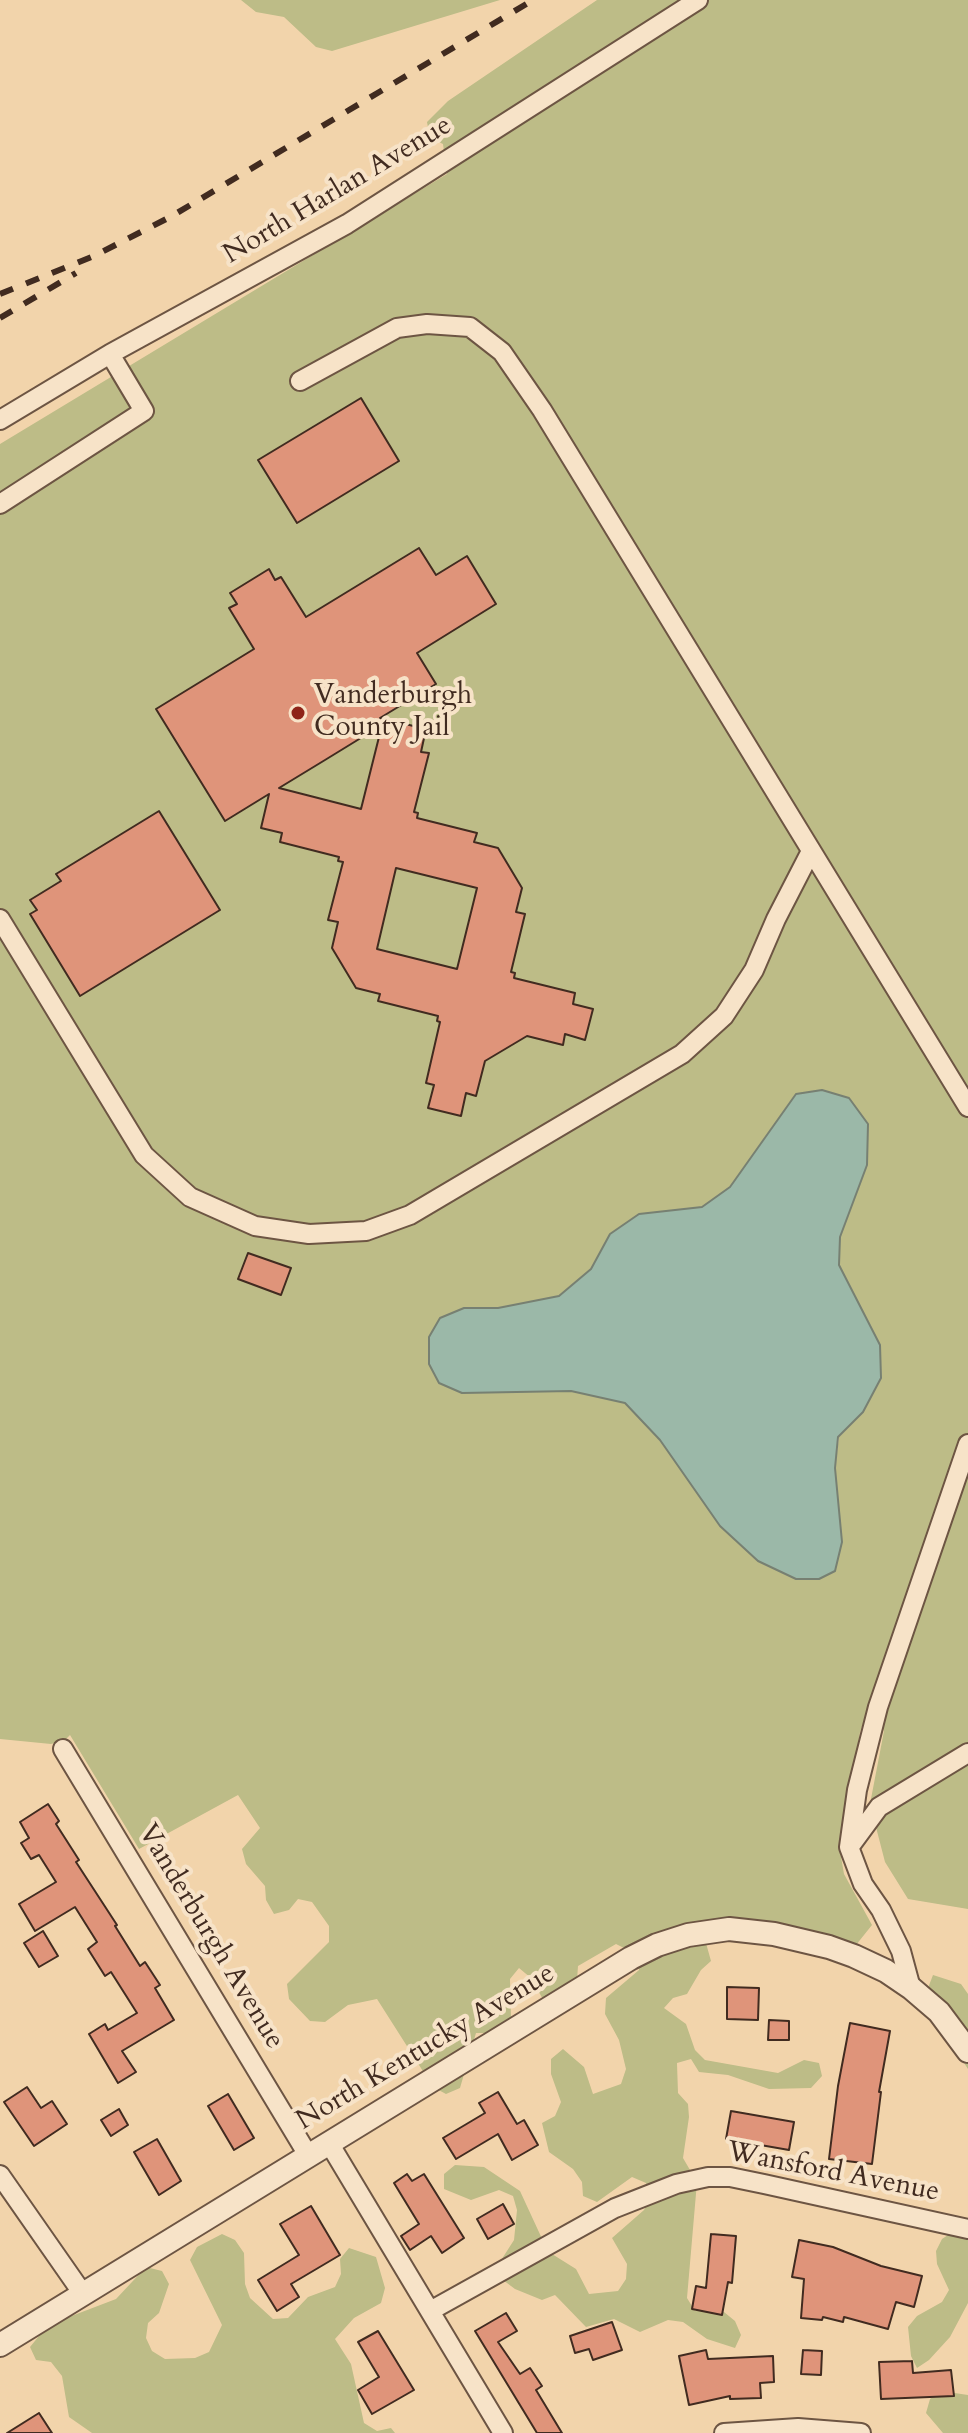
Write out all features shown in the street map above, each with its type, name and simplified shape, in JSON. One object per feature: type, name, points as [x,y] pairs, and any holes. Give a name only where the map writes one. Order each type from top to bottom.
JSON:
[{"type":"street","name":"North Harlan Avenue","points":[[0,420],[110,354],[347,224],[698,0]]},
{"type":"street","points":[[300,381],[397,328],[427,324],[470,327],[502,352],[542,410],[968,1107]]},
{"type":"street","points":[[0,504],[144,411],[110,354]]},
{"type":"street","points":[[0,919],[144,1155],[190,1197],[255,1226],[309,1234],[366,1231],[410,1215],[682,1054],[724,1016],[754,970],[810,853]]},
{"type":"street","points":[[911,1988],[901,1951],[881,1910],[863,1884],[849,1847],[857,1790],[878,1707],[968,1444]]},
{"type":"street","name":"Vanderburgh Avenue","points":[[63,1749],[308,2155]]},
{"type":"street","points":[[849,1847],[879,1807],[968,1753]]},
{"type":"street","name":"North Kentucky Avenue","points":[[0,2345],[631,1958],[688,1935],[729,1929],[774,1934],[854,1956],[886,1971],[911,1988],[939,2012],[968,2051]]},
{"type":"street","points":[[329,2143],[503,2433]]},
{"type":"street","points":[[0,2175],[83,2294]]},
{"type":"street","name":"Wansford Avenue","points":[[430,2311],[615,2208],[676,2184],[708,2177],[730,2177],[968,2229]]},
{"type":"street","points":[[724,2433],[798,2428],[861,2433]]},
{"type":"shaded area","points":[[241,0],[500,0],[332,51],[316,47],[284,17],[256,12]]},
{"type":"shaded area","points":[[597,0],[968,0],[968,1909],[908,1899],[885,1862],[870,1804],[884,1731],[878,1718],[865,1718],[840,1851],[844,1874],[872,1925],[856,1945],[798,1928],[740,1919],[704,1936],[711,1961],[701,1970],[687,1994],[673,1998],[664,2008],[686,2024],[695,2050],[705,2060],[778,2073],[804,2060],[819,2063],[822,2076],[811,2088],[769,2089],[728,2075],[699,2072],[691,2059],[677,2063],[678,2093],[688,2104],[689,2117],[683,2158],[697,2182],[687,2298],[695,2311],[724,2312],[735,2321],[741,2335],[735,2348],[707,2339],[683,2322],[668,2320],[640,2332],[614,2319],[586,2327],[555,2295],[542,2300],[515,2289],[503,2280],[498,2265],[514,2240],[517,2210],[513,2196],[499,2190],[471,2200],[444,2189],[444,2174],[455,2165],[484,2167],[520,2191],[544,2243],[552,2254],[576,2269],[589,2294],[618,2291],[626,2279],[627,2264],[612,2238],[644,2210],[651,2196],[646,2183],[632,2177],[597,2202],[583,2196],[582,2182],[573,2169],[549,2152],[542,2123],[555,2116],[561,2102],[551,2074],[551,2059],[563,2049],[584,2067],[593,2094],[621,2084],[626,2069],[619,2040],[605,2014],[606,1998],[639,1970],[640,1956],[616,1944],[578,1966],[577,1980],[545,2003],[531,1978],[519,1968],[510,1979],[511,2019],[506,2033],[476,2033],[460,2088],[446,2094],[433,2087],[377,1999],[348,2005],[325,2022],[310,2021],[289,1999],[287,1984],[329,1942],[329,1926],[312,1902],[298,1899],[289,1910],[274,1914],[266,1900],[265,1886],[246,1864],[242,1849],[260,1828],[238,1795],[139,1849],[70,1735],[51,1744],[0,1739],[0,444],[447,174],[443,144],[430,138],[427,122],[448,101]],"holes":[[[796,1094],[867,1165],[840,1237],[839,1265],[880,1345],[881,1378],[863,1412],[839,1437],[835,1468],[842,1542],[660,1440],[625,1403],[571,1391],[462,1393],[464,1308],[498,1308],[559,1296],[591,1269],[610,1234],[639,1214],[702,1207],[730,1187]]]},
{"type":"shaded area","points":[[822,1090],[849,1098],[868,1124],[867,1165],[840,1237],[839,1265],[880,1345],[881,1378],[863,1412],[838,1437],[835,1468],[842,1542],[835,1571],[819,1579],[796,1579],[758,1561],[720,1526],[660,1440],[625,1403],[571,1391],[462,1393],[439,1383],[429,1364],[429,1337],[440,1318],[464,1308],[498,1308],[559,1296],[591,1269],[610,1234],[639,1214],[702,1207],[730,1187],[796,1094]]},
{"type":"shaded area","points":[[933,1975],[961,1984],[968,1994],[968,2069],[923,2001]]},
{"type":"shaded area","points":[[954,2231],[968,2238],[968,2303],[950,2337],[917,2368],[911,2356],[908,2327],[917,2316],[942,2302],[949,2290],[937,2264],[936,2251],[942,2239]]},
{"type":"shaded area","points":[[222,2234],[235,2240],[244,2253],[245,2284],[250,2298],[273,2319],[288,2318],[308,2297],[335,2287],[341,2274],[340,2259],[349,2248],[376,2257],[385,2288],[381,2303],[354,2318],[335,2339],[351,2364],[364,2423],[377,2431],[391,2428],[395,2433],[92,2433],[69,2417],[62,2376],[51,2362],[36,2360],[30,2347],[48,2325],[116,2299],[146,2267],[162,2271],[169,2284],[159,2313],[148,2323],[146,2338],[152,2351],[165,2359],[195,2358],[209,2352],[222,2325],[190,2260],[197,2247]]},
{"type":"shaded area","points":[[941,2391],[968,2395],[968,2433],[943,2433],[926,2413],[930,2399]]},
{"type":"building","points":[[361,398],[399,461],[297,523],[258,460]]},
{"type":"building","points":[[419,548],[436,575],[467,556],[496,604],[417,653],[436,684],[380,718],[426,729],[421,752],[429,753],[414,812],[418,813],[417,818],[477,833],[474,842],[498,848],[522,888],[516,912],[525,914],[511,972],[515,973],[514,978],[575,993],[573,1004],[593,1009],[585,1040],[565,1034],[563,1045],[527,1036],[485,1061],[476,1096],[466,1093],[461,1116],[428,1108],[434,1085],[426,1083],[440,1022],[437,1021],[438,1016],[378,1001],[380,994],[356,988],[332,948],[338,922],[328,920],[343,862],[338,861],[339,857],[280,842],[282,833],[261,828],[269,794],[225,821],[156,709],[254,649],[229,608],[237,604],[230,593],[269,569],[275,580],[281,577],[306,617]],"holes":[[[382,725],[361,809],[279,788],[325,760]],[[396,868],[477,888],[457,969],[377,949]]]},
{"type":"building","points":[[159,811],[220,910],[80,996],[30,914],[37,910],[30,900],[61,881],[56,874]]},
{"type":"building","points":[[248,1253],[291,1268],[281,1295],[238,1279]]},
{"type":"building","points":[[48,1804],[59,1821],[56,1824],[79,1860],[76,1862],[115,1926],[140,1966],[145,1962],[160,1985],[155,1988],[174,2020],[122,2051],[136,2072],[118,2083],[89,2034],[105,2024],[108,2030],[137,2013],[111,1972],[105,1976],[88,1949],[97,1942],[75,1907],[35,1931],[19,1904],[56,1882],[39,1855],[31,1859],[21,1843],[29,1838],[20,1822]]},
{"type":"building","points":[[43,1931],[58,1956],[39,1967],[24,1943]]},
{"type":"building","points":[[727,1987],[759,1988],[758,2020],[727,2019]]},
{"type":"building","points":[[769,2020],[789,2021],[789,2040],[768,2040]]},
{"type":"building","points":[[850,2023],[890,2031],[879,2092],[872,2164],[829,2159]]},
{"type":"building","points":[[27,2087],[41,2108],[52,2101],[67,2124],[34,2146],[4,2102]]},
{"type":"building","points":[[498,2092],[517,2124],[524,2120],[538,2145],[512,2160],[498,2134],[456,2159],[443,2138],[485,2113],[479,2103]]},
{"type":"building","points":[[228,2094],[254,2138],[234,2150],[208,2106]]},
{"type":"building","points":[[119,2109],[128,2125],[111,2136],[101,2120]]},
{"type":"building","points":[[731,2111],[794,2122],[789,2150],[726,2139]]},
{"type":"building","points":[[157,2139],[181,2181],[159,2195],[134,2152]]},
{"type":"building","points":[[407,2174],[412,2181],[424,2174],[464,2238],[442,2253],[431,2236],[410,2250],[401,2236],[419,2224],[394,2183]]},
{"type":"building","points":[[503,2204],[514,2224],[488,2239],[477,2219]]},
{"type":"building","points":[[311,2206],[340,2255],[291,2284],[299,2297],[277,2311],[258,2280],[299,2255],[280,2224]]},
{"type":"building","points":[[711,2234],[736,2236],[732,2283],[728,2282],[722,2315],[692,2309],[696,2286],[706,2288]]},
{"type":"building","points":[[799,2240],[833,2247],[881,2266],[922,2276],[914,2307],[896,2302],[888,2329],[844,2317],[843,2322],[823,2317],[822,2320],[801,2318],[804,2279],[792,2277]]},
{"type":"building","points":[[506,2313],[517,2331],[498,2342],[520,2374],[530,2368],[542,2386],[536,2390],[562,2433],[537,2433],[475,2331]]},
{"type":"building","points":[[612,2322],[622,2350],[593,2360],[589,2349],[575,2353],[570,2336]]},
{"type":"building","points":[[378,2331],[414,2390],[372,2414],[358,2390],[379,2377],[358,2342]]},
{"type":"building","points":[[706,2350],[708,2359],[773,2356],[774,2382],[760,2383],[761,2398],[730,2399],[730,2396],[689,2405],[679,2356]]},
{"type":"building","points":[[803,2350],[822,2351],[821,2375],[801,2374]]},
{"type":"building","points":[[912,2361],[913,2373],[951,2370],[954,2396],[881,2399],[879,2362]]},
{"type":"building","points":[[39,2413],[52,2433],[7,2433]]},
{"type":"railway","points":[[0,294],[94,256],[172,216],[533,0]]},
{"type":"railway","points":[[0,318],[76,273]]},
{"type":"place","name":"Vanderburgh County Jail","points":[[298,713]]}]
